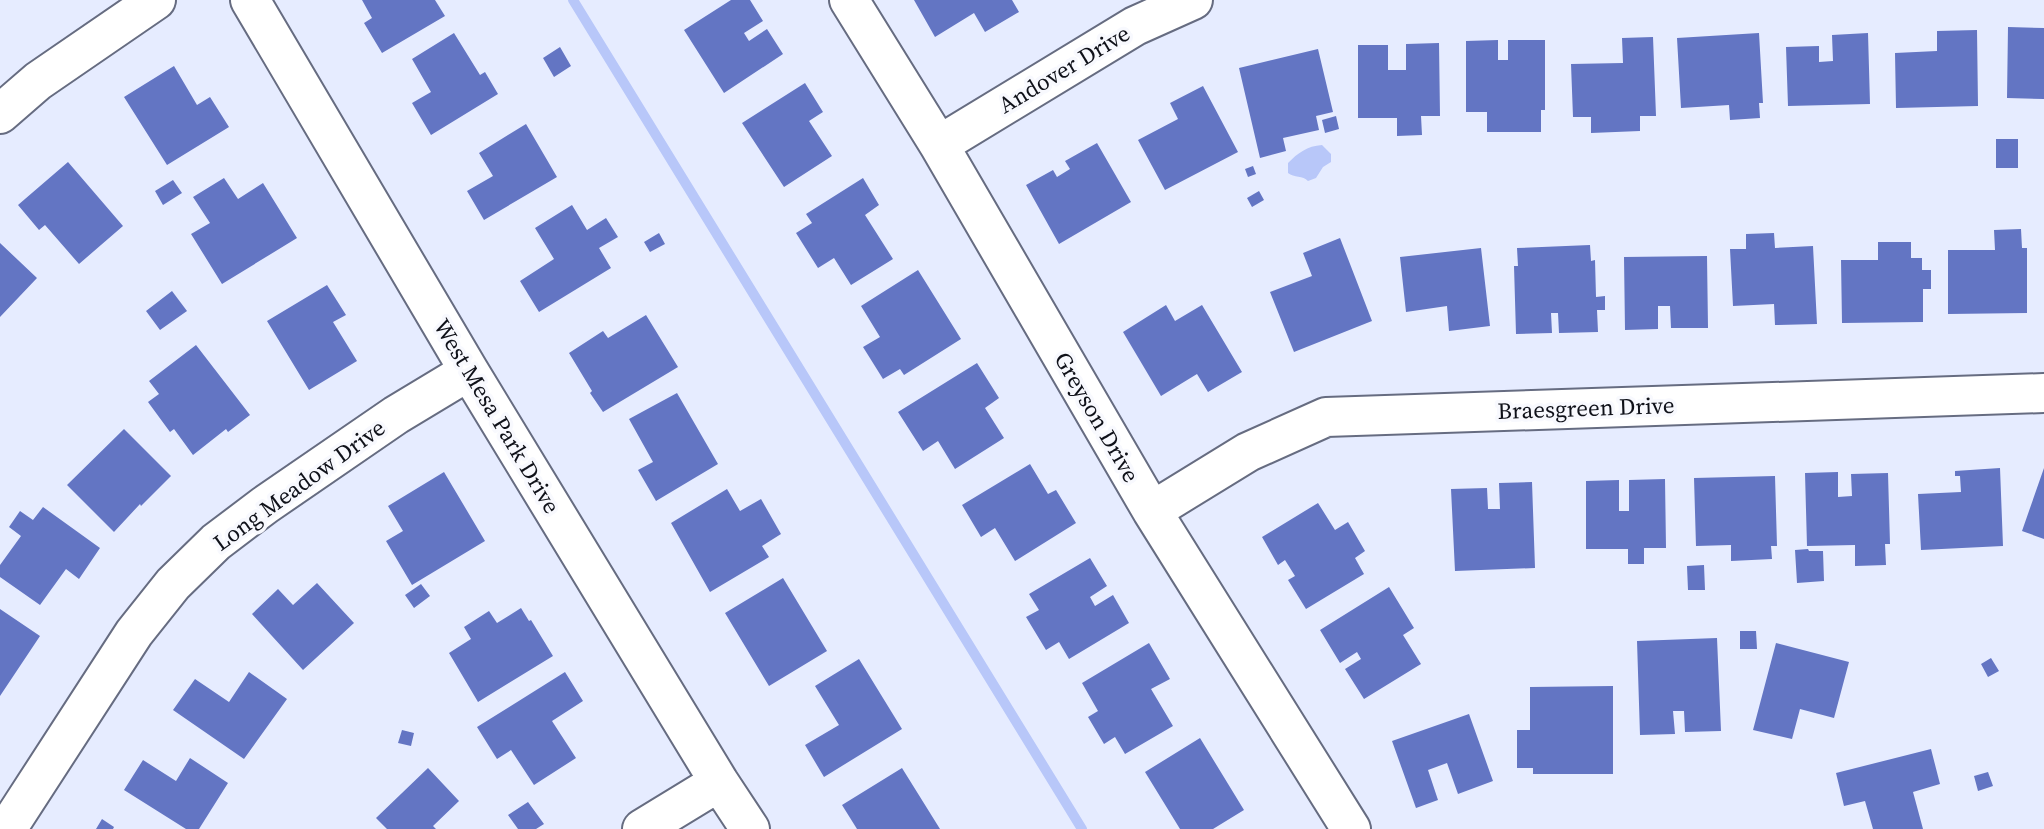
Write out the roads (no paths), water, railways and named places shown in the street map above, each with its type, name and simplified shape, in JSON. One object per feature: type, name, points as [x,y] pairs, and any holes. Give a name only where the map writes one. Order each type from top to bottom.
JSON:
[{"type":"street","points":[[0,114],[38,81],[156,0]]},
{"type":"street","name":"West Mesa Park Drive","points":[[250,0],[469,372],[750,829]]},
{"type":"street","name":"Greyson Drive","points":[[849,0],[939,145],[1152,511],[1351,829]]},
{"type":"street","name":"Andover Drive","points":[[939,145],[1135,26],[1193,0]]},
{"type":"street","name":"Long Meadow Drive","points":[[7,829],[134,633],[173,584],[216,542],[265,505],[396,415],[469,372]]},
{"type":"street","name":"Braesgreen Drive","points":[[1152,511],[1248,452],[1326,417],[2044,393]]},
{"type":"street","points":[[642,829],[719,782]]},
{"type":"water","points":[[1322,145],[1331,154],[1331,162],[1323,167],[1316,178],[1308,181],[1288,173],[1288,163],[1295,156],[1307,148]]},
{"type":"waterway","points":[[573,0],[1082,829]]}]
